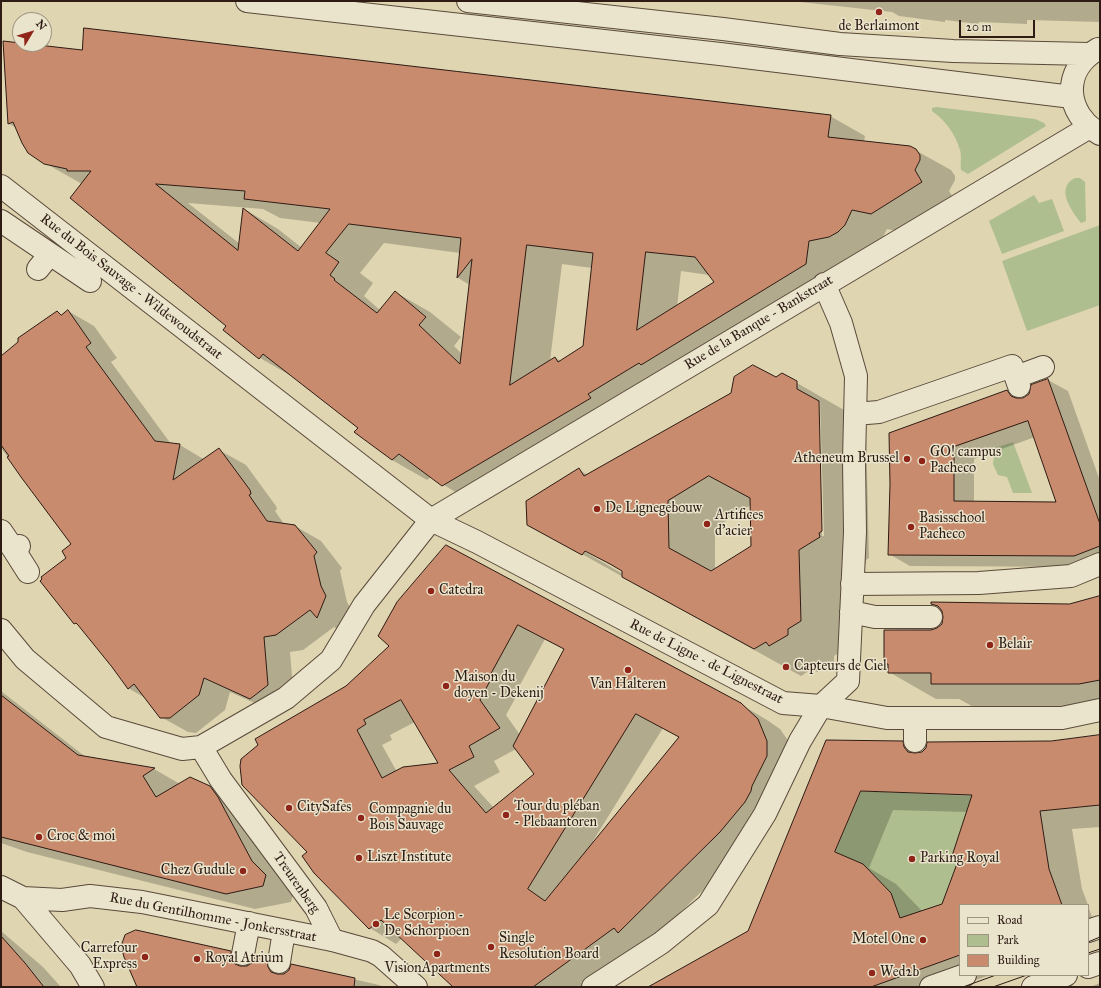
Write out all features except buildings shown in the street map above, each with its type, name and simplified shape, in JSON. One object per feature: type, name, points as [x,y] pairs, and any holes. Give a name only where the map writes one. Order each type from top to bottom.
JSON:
[{"type":"street","points":[[248,1],[736,56],[1072,96]]},
{"type":"street","points":[[468,1],[722,29],[840,44],[953,51],[1095,51]]},
{"type":"street","points":[[1094,131],[1077,114],[1072,96],[1072,84],[1075,73],[1081,62],[1095,51]]},
{"type":"street","name":"Rue de la Banque - Bankstraat","points":[[430,520],[824,284],[1094,131]]},
{"type":"street","name":"Rue du Bois Sauvage - Wildewoudstraat","points":[[1,186],[255,394],[430,520]]},
{"type":"street","points":[[1,221],[44,262],[90,280]]},
{"type":"street","points":[[593,987],[661,943],[708,905],[765,814],[800,741],[821,706],[848,681],[855,532],[856,376],[841,323],[824,284]]},
{"type":"street","points":[[855,414],[878,412],[1012,366],[1017,382],[1043,367]]},
{"type":"street","points":[[1,630],[25,659],[106,727],[182,749],[201,747],[286,698],[331,660],[364,605],[430,520]]},
{"type":"street","name":"Rue de Ligne - de Lignestraat","points":[[430,520],[484,546],[783,703],[821,706],[887,718],[1062,718],[1100,710]]},
{"type":"street","points":[[1,532],[16,548],[28,572]]},
{"type":"street","points":[[852,584],[979,583],[1071,576],[1100,564]]},
{"type":"street","points":[[851,612],[875,617],[931,618]]},
{"type":"street","points":[[915,741],[916,718]]},
{"type":"street","name":"Treurenberg","points":[[201,747],[221,780],[316,908],[332,940]]},
{"type":"street","points":[[1,887],[23,898],[80,965],[94,987]]},
{"type":"street","name":"Rue du Gentilhomme - Jonkersstraat","points":[[23,898],[62,900],[90,896],[142,902],[332,940]]},
{"type":"street","points":[[243,954],[249,923]]},
{"type":"street","points":[[1089,931],[1100,927]]},
{"type":"street","points":[[279,962],[284,931]]},
{"type":"street","points":[[332,940],[372,951],[381,956],[406,984]]},
{"type":"street","points":[[1089,967],[1100,963]]},
{"type":"street","points":[[932,987],[962,976]]},
{"type":"street","points":[[1033,987],[1063,976]]},
{"type":"green space","points":[[936,107],[1035,119],[1044,123],[1046,126],[968,174],[961,170],[960,150],[953,133],[932,111],[932,108]]},
{"type":"green space","points":[[1075,178],[1080,178],[1085,182],[1086,221],[1081,223],[1069,206],[1065,193],[1069,182]]},
{"type":"green space","points":[[1034,195],[1039,203],[1052,199],[1064,231],[1002,254],[989,221]]},
{"type":"green space","points":[[1100,225],[1100,305],[1027,331],[1002,261]]},
{"type":"green space","points":[[1013,442],[1032,493],[1013,493],[1007,477],[998,475],[993,464],[995,448]]},
{"type":"green space","points":[[861,791],[972,796],[951,859],[958,861],[948,887],[951,901],[900,918],[891,893],[863,864],[835,852]]},
{"type":"tram line","points":[[1089,942],[1100,937]]},
{"type":"tram line","points":[[1089,953],[1100,949]]},
{"type":"tram line","points":[[963,987],[993,976]]},
{"type":"tram line","points":[[993,987],[1024,976]]},
{"type":"place","name":"de Berlaimont","points":[[879,12]]},
{"type":"place","name":"Atheneum Brussel","points":[[907,459]]},
{"type":"place","name":"GO! campus Pacheco","points":[[922,461]]},
{"type":"place","name":"De Lignegebouw","points":[[597,509]]},
{"type":"place","name":"Artifices d’acier","points":[[707,524]]},
{"type":"place","name":"Basisschool Pacheco","points":[[911,527]]},
{"type":"place","name":"Catedra","points":[[431,591]]},
{"type":"place","name":"Belair","points":[[990,645]]},
{"type":"place","name":"Capteurs de Ciel","points":[[786,667]]},
{"type":"place","name":"Van Halteren","points":[[628,670]]},
{"type":"place","name":"Maison du doyen - Dekenij","points":[[446,686]]},
{"type":"place","name":"CitySafes","points":[[289,808]]},
{"type":"place","name":"Tour du pléban - Plebaantoren","points":[[506,815]]},
{"type":"place","name":"Compagnie du Bois Sauvage","points":[[361,818]]},
{"type":"place","name":"Croc & moi","points":[[39,837]]},
{"type":"place","name":"Liszt Institute","points":[[359,858]]},
{"type":"place","name":"Parking Royal","points":[[912,859]]},
{"type":"place","name":"Chez Gudule","points":[[243,871]]},
{"type":"place","name":"Le Scorpion - De Schorpioen","points":[[376,924]]},
{"type":"place","name":"Motel One","points":[[923,940]]},
{"type":"place","name":"Single Resolution Board","points":[[491,947]]},
{"type":"place","name":"VisionApartments","points":[[437,954]]},
{"type":"place","name":"Carrefour Express","points":[[145,957]]},
{"type":"place","name":"Royal Atrium","points":[[197,959]]},
{"type":"place","name":"Wed2b","points":[[872,973]]}]
